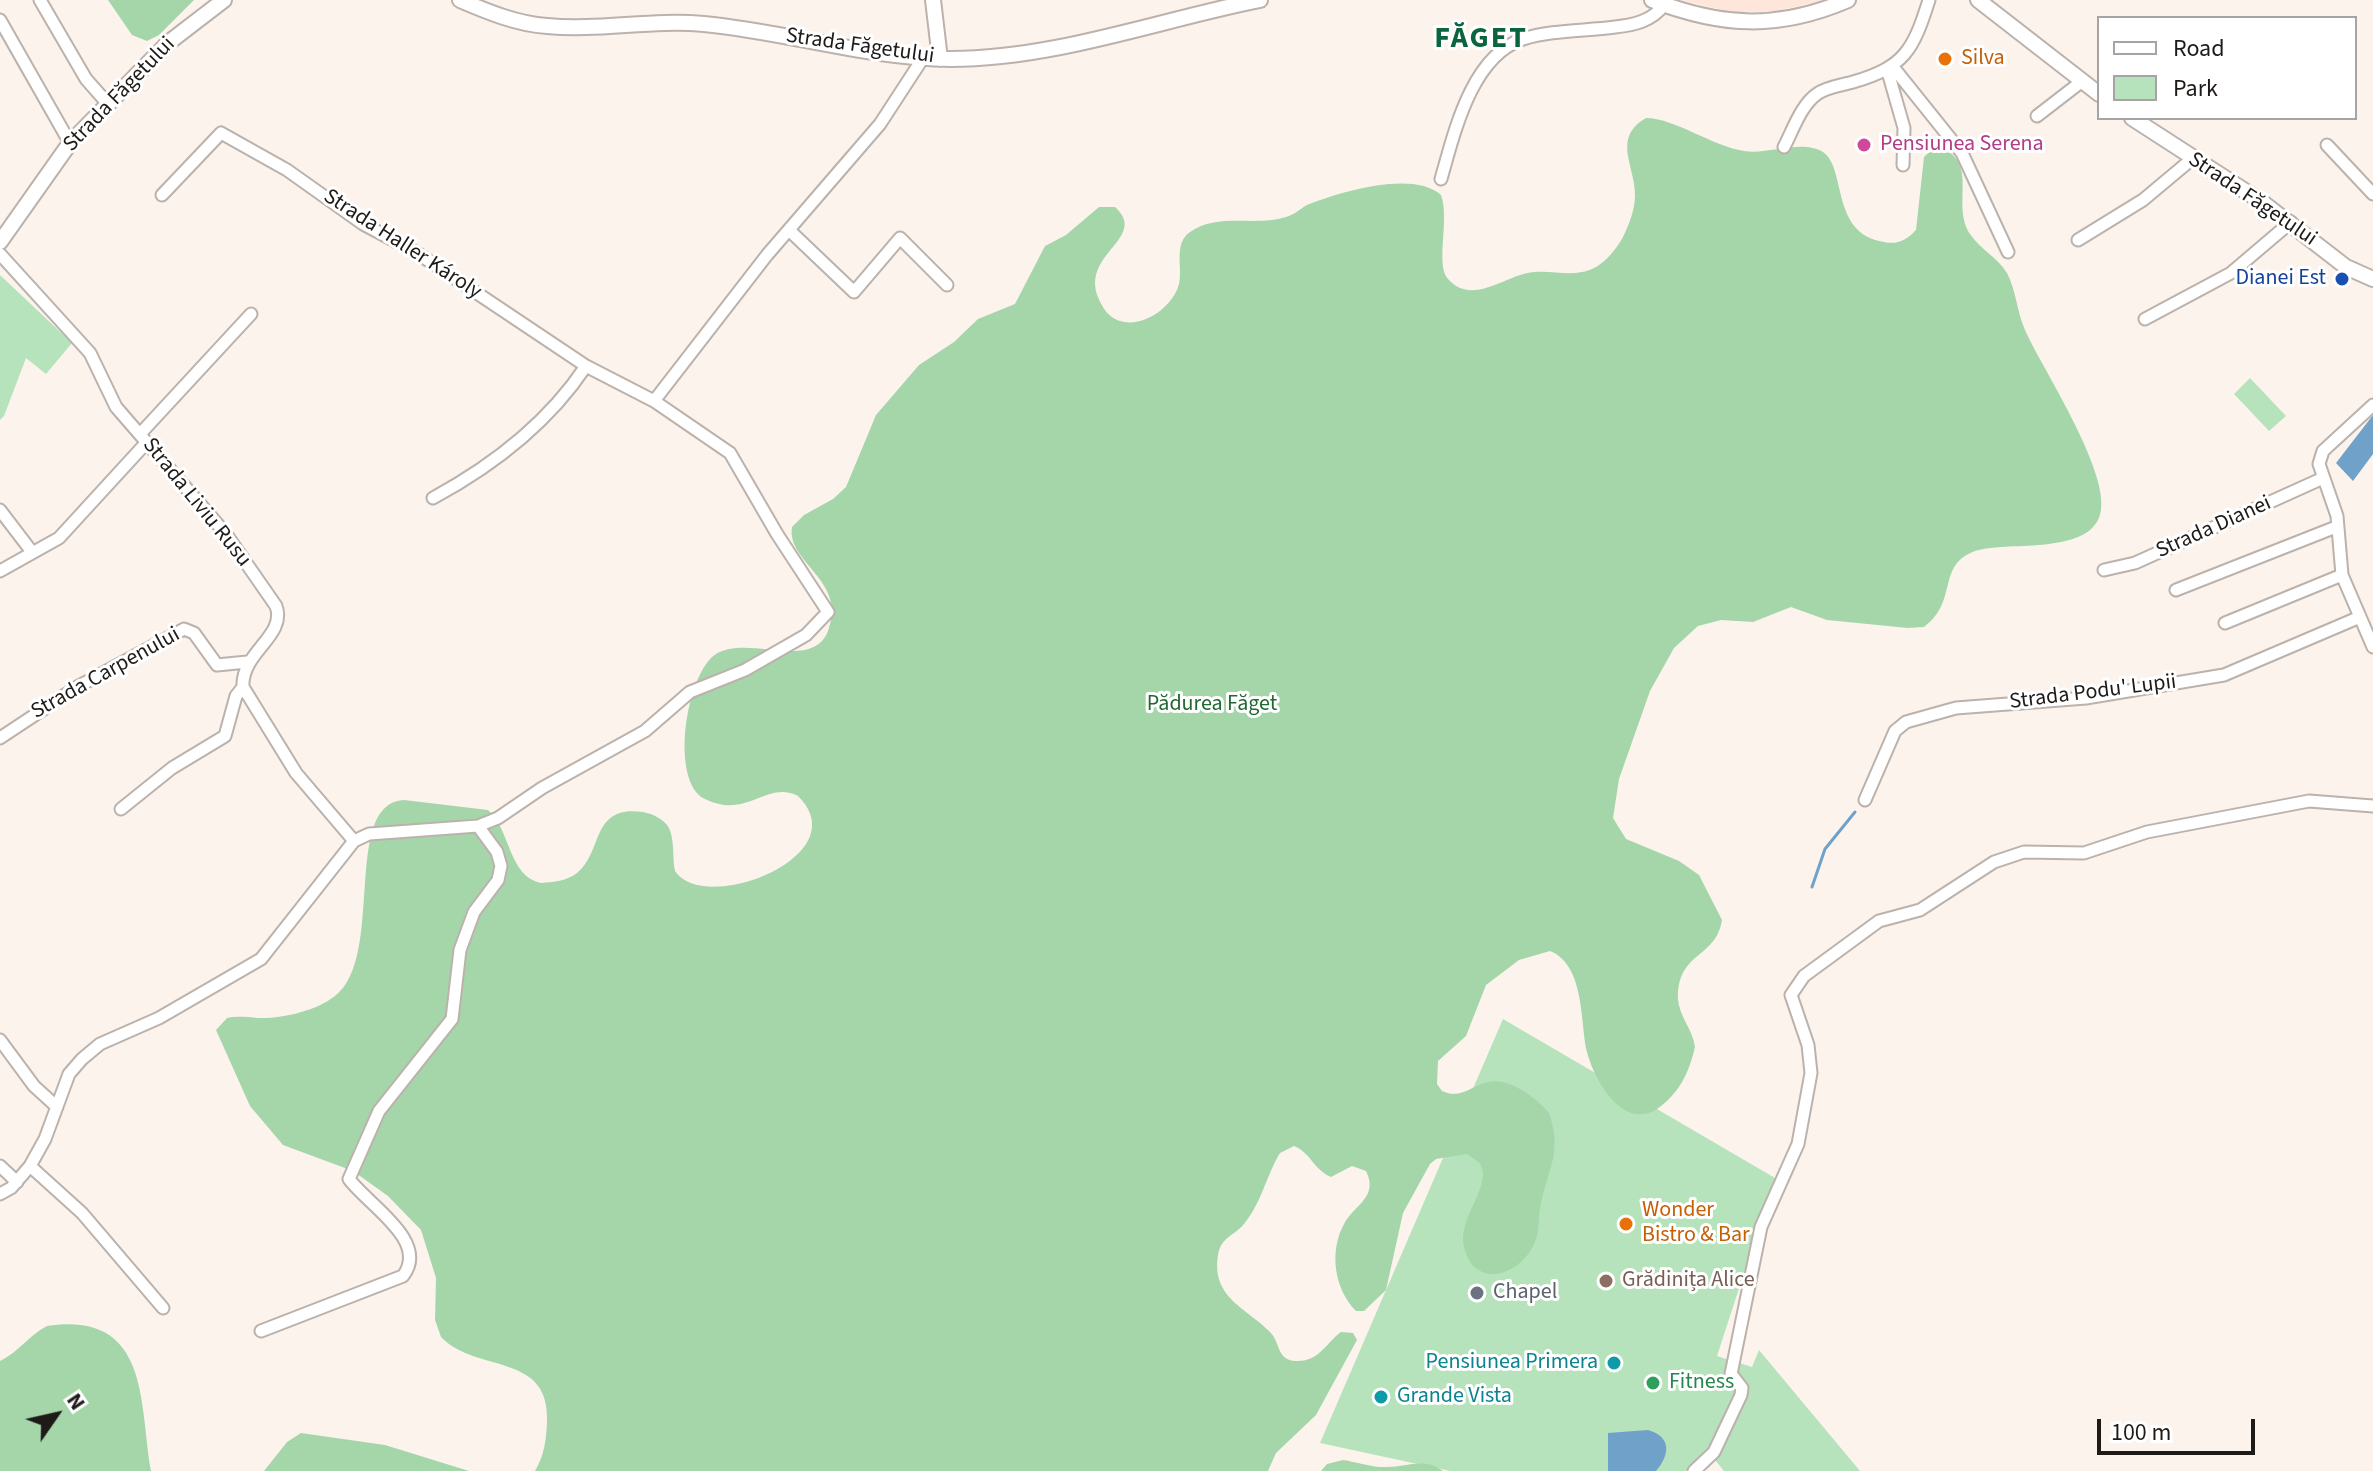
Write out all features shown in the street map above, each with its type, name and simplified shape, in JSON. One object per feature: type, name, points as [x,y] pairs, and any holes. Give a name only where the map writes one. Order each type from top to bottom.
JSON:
[{"type":"main road","name":"Strada Făgetului","points":[[0,242],[70,143],[168,43],[224,0]]},
{"type":"main road","name":"Strada Făgetului","points":[[460,0],[520,23],[548,27],[660,22],[707,24],[940,59],[1041,50],[1260,0]]},
{"type":"main road","points":[[933,0],[940,59]]},
{"type":"main road","points":[[1658,2],[1720,22],[1745,23],[1795,18],[1848,0]]},
{"type":"main road","points":[[1978,0],[2097,93]]},
{"type":"main road","name":"Strada Făgetului","points":[[2135,120],[2291,222],[2346,267],[2373,279]]},
{"type":"street","points":[[40,0],[86,79],[108,104]]},
{"type":"street","points":[[1784,147],[1803,109],[1818,93],[1890,70],[1921,27],[1929,0]]},
{"type":"street","points":[[1441,179],[1460,112],[1489,62],[1507,47],[1540,36],[1630,25],[1656,15],[1658,2]]},
{"type":"street","points":[[0,20],[70,143]]},
{"type":"street","points":[[654,401],[767,255],[880,124],[923,58]]},
{"type":"street","points":[[1890,70],[1904,128],[1903,165]]},
{"type":"street","points":[[1890,70],[1962,153],[2008,252]]},
{"type":"street","points":[[2037,116],[2081,82]]},
{"type":"street","name":"Strada Haller Károly","points":[[162,195],[221,133],[287,170],[363,224],[414,251],[586,366],[654,401],[730,453],[777,534],[828,612],[806,635],[745,670],[690,692],[645,731],[478,826]]},
{"type":"street","points":[[2327,145],[2373,194]]},
{"type":"street","points":[[2078,240],[2143,200],[2192,159]]},
{"type":"street","points":[[2145,319],[2222,279],[2291,222]]},
{"type":"street","points":[[790,231],[854,292],[900,238],[947,285]]},
{"type":"street","name":"Strada Liviu Rusu","points":[[0,254],[90,353],[116,407],[226,534],[276,606],[279,614],[277,627],[247,662]]},
{"type":"street","points":[[0,571],[59,538],[251,314]]},
{"type":"street","points":[[433,498],[498,457],[561,403],[586,366]]},
{"type":"street","points":[[2373,405],[2323,451],[2319,464],[2321,479],[2337,516],[2342,575],[2373,647]]},
{"type":"street","name":"Strada Dianei","points":[[2104,570],[2135,563],[2321,479]]},
{"type":"street","points":[[0,510],[32,552]]},
{"type":"street","name":"Strada Dianei","points":[[2176,590],[2336,527]]},
{"type":"street","points":[[2225,623],[2342,575]]},
{"type":"street","name":"Strada Podu' Lupii","points":[[1865,800],[1895,731],[1906,722],[1956,708],[2086,698],[2224,675],[2360,617]]},
{"type":"street","name":"Strada Carpenului","points":[[0,738],[65,694],[184,629],[194,633],[217,665],[247,662]]},
{"type":"street","points":[[121,809],[172,768],[225,736],[236,696],[243,687],[247,662]]},
{"type":"street","points":[[243,687],[288,762],[354,841]]},
{"type":"street","points":[[1694,1471],[1714,1452],[1741,1395],[1742,1388],[1731,1374],[1761,1227],[1798,1144],[1811,1073],[1808,1045],[1791,995],[1804,976],[1879,921],[1920,910],[1994,862],[2024,852],[2084,853],[2147,832],[2309,801],[2373,806]]},
{"type":"street","points":[[0,1194],[17,1182],[30,1166],[69,1074],[100,1044],[159,1018],[261,959],[354,841],[369,834],[478,826],[497,852],[501,866],[498,880],[474,912],[460,950],[452,1019],[379,1111],[349,1179],[404,1238],[412,1257],[411,1266],[403,1276],[261,1331]]},
{"type":"street","points":[[0,1040],[34,1086],[57,1107]]},
{"type":"street","points":[[0,1166],[17,1182]]},
{"type":"street","points":[[30,1166],[82,1213],[163,1308]]},
{"type":"shaded area","points":[[1681,0],[1823,0],[1777,11],[1736,13]]},
{"type":"green space","points":[[108,0],[194,0],[159,35],[147,41],[132,35]]},
{"type":"green space","name":"Pădurea Făget","points":[[1646,118],[1669,122],[1719,144],[1744,151],[1805,147],[1823,152],[1830,160],[1847,214],[1855,227],[1867,236],[1889,243],[1902,241],[1916,230],[1924,157],[1936,146],[1950,153],[1958,161],[1962,172],[1963,209],[1970,234],[2007,273],[2025,330],[2088,452],[2101,500],[2099,518],[2090,530],[2077,537],[2043,545],[1989,548],[1963,557],[1951,574],[1935,617],[1924,627],[1827,620],[1791,607],[1753,622],[1721,620],[1698,626],[1674,648],[1650,691],[1619,779],[1613,818],[1626,839],[1679,861],[1699,875],[1722,920],[1712,942],[1690,963],[1679,983],[1679,1005],[1695,1047],[1678,1089],[1657,1109],[1645,1114],[1622,1108],[1603,1088],[1591,1063],[1579,996],[1570,968],[1550,951],[1519,960],[1486,985],[1466,1036],[1438,1061],[1437,1084],[1442,1091],[1455,1094],[1489,1082],[1505,1083],[1530,1096],[1549,1113],[1554,1151],[1540,1208],[1536,1240],[1519,1264],[1508,1270],[1498,1274],[1477,1269],[1469,1261],[1463,1237],[1480,1190],[1483,1171],[1480,1163],[1467,1154],[1436,1159],[1430,1164],[1403,1213],[1386,1290],[1364,1311],[1356,1311],[1343,1292],[1335,1258],[1344,1224],[1367,1194],[1369,1180],[1366,1171],[1352,1166],[1331,1177],[1294,1146],[1280,1153],[1250,1216],[1220,1249],[1217,1270],[1220,1282],[1233,1301],[1270,1332],[1285,1358],[1296,1361],[1311,1358],[1341,1332],[1353,1333],[1357,1340],[1316,1415],[1276,1453],[1268,1471],[535,1471],[544,1448],[547,1423],[545,1400],[537,1384],[509,1367],[456,1348],[441,1337],[435,1320],[436,1278],[421,1230],[388,1196],[353,1171],[283,1145],[250,1106],[216,1030],[227,1018],[277,1017],[318,1006],[335,996],[350,977],[363,918],[368,853],[374,826],[385,808],[404,800],[488,810],[496,819],[522,871],[530,879],[541,883],[555,882],[577,873],[585,864],[606,822],[614,815],[626,812],[651,814],[667,825],[672,838],[675,871],[691,883],[715,887],[743,883],[770,873],[794,858],[809,839],[811,818],[798,796],[787,792],[733,805],[705,799],[694,789],[687,772],[685,751],[690,704],[697,682],[705,665],[716,654],[729,649],[794,651],[820,643],[828,631],[832,613],[830,598],[798,551],[792,527],[804,515],[833,499],[846,487],[876,415],[919,365],[954,342],[978,319],[1015,304],[1045,246],[1066,235],[1099,207],[1115,207],[1123,218],[1124,228],[1098,269],[1095,282],[1098,297],[1113,318],[1136,322],[1155,314],[1176,293],[1182,243],[1190,232],[1201,226],[1225,221],[1274,220],[1289,216],[1307,205],[1357,190],[1413,184],[1441,195],[1444,272],[1458,287],[1479,290],[1534,272],[1579,273],[1594,268],[1607,258],[1623,237],[1633,212],[1635,196],[1627,144],[1636,126]]},
{"type":"green space","points":[[0,275],[72,343],[46,374],[26,358],[0,420]]},
{"type":"green space","points":[[2250,378],[2286,416],[2269,431],[2234,394]]},
{"type":"green space","points":[[1503,1019],[1775,1178],[1717,1356],[1752,1367],[1759,1350],[1860,1471],[1724,1471],[1715,1460],[1702,1471],[1450,1471],[1320,1443]]},
{"type":"green space","points":[[81,1325],[105,1333],[122,1347],[133,1367],[140,1391],[151,1471],[0,1471],[0,1361],[47,1326]]},
{"type":"green space","points":[[301,1433],[385,1445],[469,1471],[264,1471],[287,1442]]},
{"type":"green space","points":[[1343,1460],[1382,1467],[1429,1464],[1443,1471],[1321,1471],[1327,1464]]},
{"type":"water","points":[[2373,415],[2373,454],[2353,481],[2336,463]]},
{"type":"water","points":[[1648,1430],[1661,1437],[1666,1447],[1664,1459],[1656,1471],[1608,1471],[1608,1433]]},
{"type":"waterway","points":[[1812,887],[1825,849],[1855,812]]},
{"type":"place","name":"Silva","points":[[1945,59]]},
{"type":"place","name":"Pensiunea Serena","points":[[1864,145]]},
{"type":"place","name":"Dianei Est","points":[[2342,279]]},
{"type":"place","name":"Wonder Bistro & Bar","points":[[1626,1224]]},
{"type":"place","name":"Grădinița Alice","points":[[1606,1281]]},
{"type":"place","name":"Chapel","points":[[1477,1293]]},
{"type":"place","name":"Pensiunea Primera","points":[[1614,1363]]},
{"type":"place","name":"Fitness","points":[[1653,1383]]},
{"type":"place","name":"Grande Vista","points":[[1381,1397]]},
{"type":"district","name":"FĂGET","points":[[1481,40]]}]
